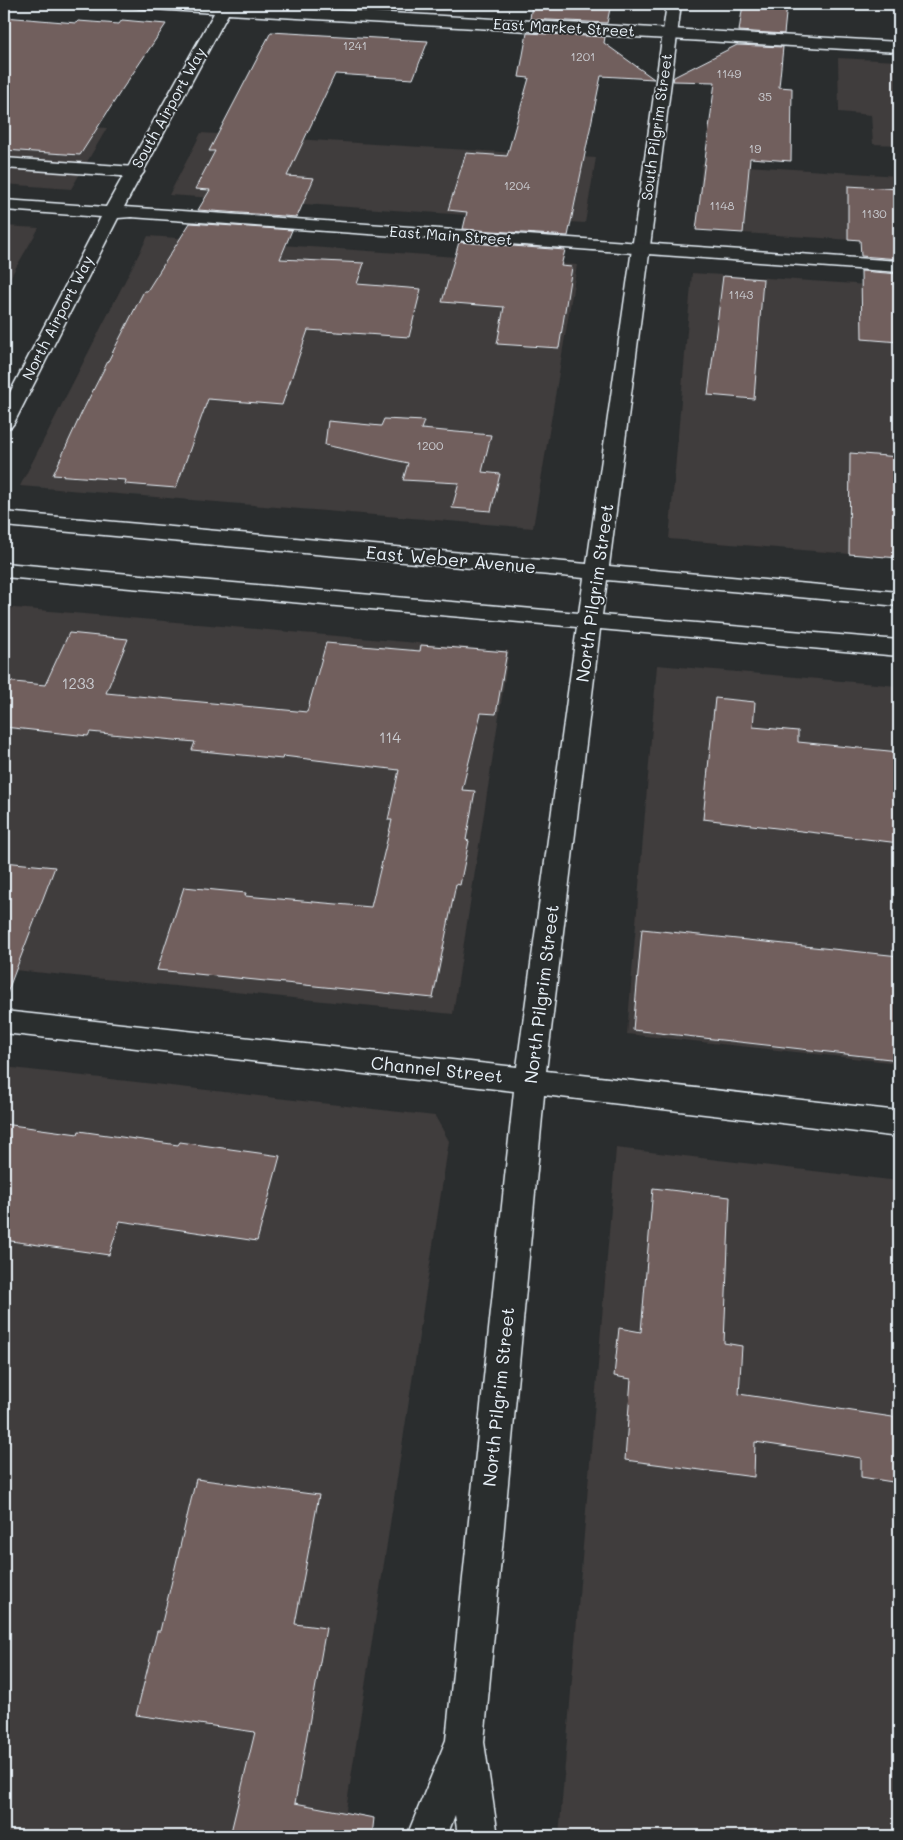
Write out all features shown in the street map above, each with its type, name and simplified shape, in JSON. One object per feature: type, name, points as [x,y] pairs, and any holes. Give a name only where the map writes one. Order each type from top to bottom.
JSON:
[{"type":"street","name":"East Market Street","points":[[139,4],[224,6],[899,48]]},
{"type":"street","name":"South Pilgrim Street","points":[[640,250],[674,4]]},
{"type":"street","name":"South Airport Way","points":[[112,212],[224,6]]},
{"type":"street","points":[[4,163],[135,172]]},
{"type":"street","name":"East Main Street","points":[[4,205],[132,212],[640,250],[899,267]]},
{"type":"street","name":"North Airport Way","points":[[4,422],[112,212]]},
{"type":"street","name":"North Pilgrim Street","points":[[478,1836],[465,1742],[530,1081],[585,664],[589,620],[640,250]]},
{"type":"street","name":"East Weber Avenue","points":[[4,519],[899,599]]},
{"type":"street","points":[[4,570],[899,648]]},
{"type":"street","name":"Channel Street","points":[[4,1022],[899,1124]]},
{"type":"street","name":"North Pilgrim Street","points":[[427,1836],[465,1742]]},
{"type":"shaded area","points":[[838,58],[899,61],[899,145],[873,144],[871,115],[839,112]]},
{"type":"shaded area","points":[[4,121],[107,128],[71,189],[4,184]]},
{"type":"shaded area","points":[[201,133],[596,158],[585,223],[169,195]]},
{"type":"shaded area","points":[[702,163],[899,176],[899,243],[696,230]]},
{"type":"shaded area","points":[[4,226],[39,228],[4,288]]},
{"type":"shaded area","points":[[148,236],[577,265],[533,528],[20,486]]},
{"type":"shaded area","points":[[692,273],[899,287],[899,558],[669,539]]},
{"type":"shaded area","points":[[4,607],[509,651],[453,1014],[4,969]]},
{"type":"shaded area","points":[[657,665],[899,686],[899,1063],[627,1034]]},
{"type":"shaded area","points":[[4,1067],[435,1116],[449,1141],[342,1836],[4,1836]]},
{"type":"shaded area","points":[[616,1148],[899,1181],[899,1836],[559,1836]]},
{"type":"building","points":[[532,4],[611,4],[607,23],[530,19]]},
{"type":"building","points":[[743,4],[787,4],[784,34],[739,31]]},
{"type":"building","points":[[4,17],[76,23],[78,21],[119,24],[122,20],[166,24],[80,155],[4,150]]},
{"type":"building","points":[[271,32],[428,41],[413,79],[335,74],[287,176],[314,178],[297,217],[198,210],[210,190],[195,189],[215,151],[209,151]]},
{"type":"building","points":[[527,33],[605,37],[604,43],[654,79],[601,76],[568,236],[463,229],[467,212],[448,210],[466,153],[507,156],[529,78],[519,77]]},
{"type":"building","points":[[737,45],[783,47],[779,87],[792,88],[791,161],[750,158],[743,233],[696,230],[715,82],[673,81],[674,77]]},
{"type":"building","points":[[848,186],[899,189],[899,259],[861,256],[860,240],[848,239]]},
{"type":"building","points":[[190,223],[292,230],[280,259],[364,263],[357,284],[421,289],[409,337],[308,330],[282,405],[208,399],[176,488],[125,484],[126,480],[53,475],[82,412],[144,291],[147,291]]},
{"type":"building","points":[[459,242],[565,250],[561,266],[572,267],[559,348],[497,344],[504,307],[442,302]]},
{"type":"building","points":[[861,271],[899,274],[899,342],[862,339]]},
{"type":"building","points":[[723,276],[763,279],[754,399],[708,395]]},
{"type":"building","points":[[384,419],[424,421],[421,429],[491,435],[482,472],[500,474],[491,511],[452,508],[459,483],[403,480],[408,463],[325,445],[328,421],[381,426]]},
{"type":"building","points":[[850,453],[899,457],[899,558],[849,554]]},
{"type":"building","points":[[69,633],[128,639],[106,693],[307,712],[326,643],[420,651],[421,645],[507,652],[496,714],[481,713],[462,790],[475,791],[466,840],[469,841],[460,885],[456,884],[433,998],[157,970],[184,887],[246,893],[245,896],[371,907],[392,820],[388,820],[399,770],[283,756],[282,759],[192,750],[195,742],[90,732],[88,736],[4,727],[4,681],[45,685]]},
{"type":"building","points":[[715,698],[755,702],[753,727],[798,731],[798,742],[899,752],[899,843],[703,819]]},
{"type":"building","points":[[4,862],[55,867],[7,993],[4,993]]},
{"type":"building","points":[[642,929],[899,956],[899,1060],[633,1030]]},
{"type":"building","points":[[4,1124],[78,1134],[79,1131],[178,1145],[180,1142],[280,1156],[257,1241],[120,1221],[109,1255],[4,1240]]},
{"type":"building","points":[[653,1188],[730,1197],[724,1343],[742,1346],[739,1394],[899,1418],[899,1483],[861,1477],[861,1458],[755,1442],[754,1477],[625,1460],[631,1379],[614,1376],[619,1328],[641,1332]]},
{"type":"building","points":[[196,1479],[319,1495],[295,1624],[326,1628],[295,1803],[374,1818],[372,1836],[230,1836],[255,1732],[136,1715],[157,1631],[160,1631]]}]
